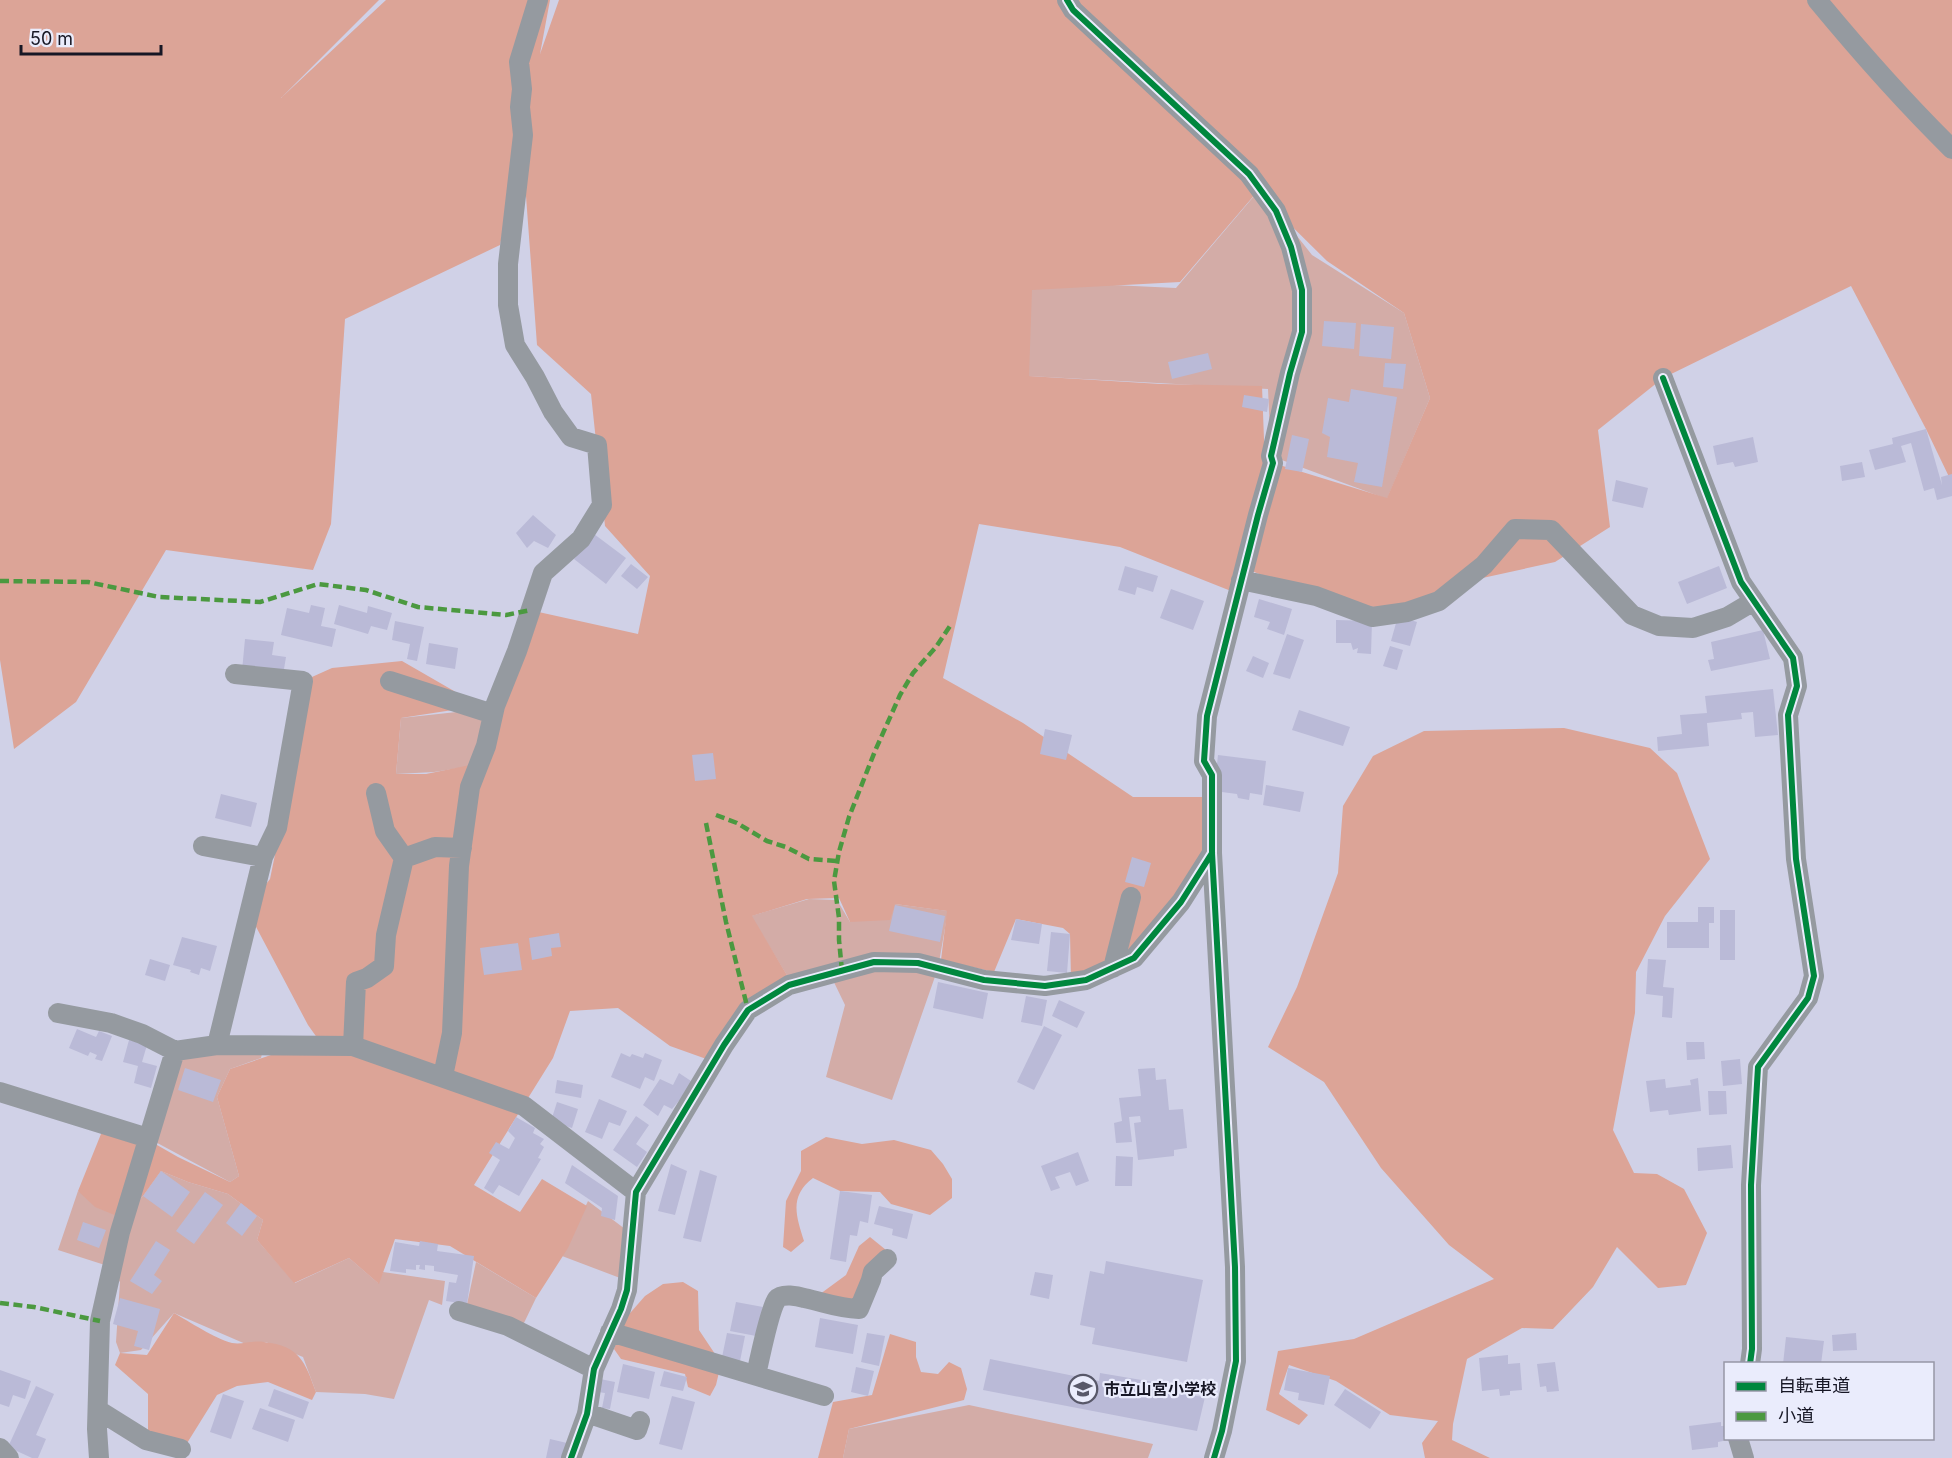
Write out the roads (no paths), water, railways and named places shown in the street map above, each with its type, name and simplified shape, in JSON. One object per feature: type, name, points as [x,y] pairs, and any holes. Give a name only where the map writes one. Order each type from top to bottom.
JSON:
[{"type":"street","points":[[443,1077],[452,1033],[454,954],[462,848],[470,787],[486,746],[493,714],[543,573],[581,539],[602,505],[597,445],[571,437],[553,412],[535,377],[514,345],[508,305],[508,264],[523,135],[519,62],[538,0]]},
{"type":"street","points":[[1067,0],[1072,10],[1249,174],[1276,211],[1291,247],[1302,290],[1302,332],[1271,456],[1273,463],[1207,716],[1204,761],[1212,775],[1212,853],[1235,1267],[1236,1361],[1222,1431],[1214,1458]]},
{"type":"street","points":[[1817,0],[1917,115],[1952,149]]},
{"type":"street","points":[[1663,378],[1741,582],[1792,658],[1797,686],[1788,715],[1796,859],[1814,976],[1808,998],[1758,1066],[1751,1185],[1750,1362]]},
{"type":"street","points":[[1241,580],[1316,596],[1372,617],[1407,612],[1439,600],[1484,565],[1515,529],[1551,530],[1632,615],[1659,626],[1694,628],[1727,618],[1754,601]]},
{"type":"street","points":[[217,1045],[263,857],[277,828],[303,681],[235,674]]},
{"type":"street","points":[[390,681],[493,714]]},
{"type":"street","points":[[353,1046],[356,982],[367,978],[384,966],[386,935],[404,858],[386,831],[376,793]]},
{"type":"street","points":[[203,846],[263,857]]},
{"type":"street","points":[[404,858],[435,847],[462,848]]},
{"type":"street","points":[[571,1458],[588,1413],[594,1369],[627,1290],[636,1192],[724,1045],[748,1010],[789,986],[874,962],[918,963],[984,980],[1045,986],[1086,980],[1134,958],[1181,902],[1212,853]]},
{"type":"street","points":[[1113,968],[1131,897]]},
{"type":"street","points":[[58,1013],[111,1023],[142,1034],[176,1051],[217,1045],[353,1046],[524,1106],[636,1192]]},
{"type":"street","points":[[99,1458],[100,1320],[120,1232],[176,1051]]},
{"type":"street","points":[[0,1092],[148,1138]]},
{"type":"street","points":[[756,1375],[777,1299],[782,1296],[802,1297],[840,1308],[859,1309],[873,1272],[887,1258]]},
{"type":"street","points":[[459,1311],[508,1326],[594,1369]]},
{"type":"street","points":[[610,1332],[824,1396]]},
{"type":"street","points":[[98,1410],[146,1440],[181,1449]]},
{"type":"street","points":[[588,1413],[637,1430],[640,1422]]},
{"type":"street","points":[[1739,1440],[1744,1458]]},
{"type":"street","points":[[0,1448],[9,1458]]},
{"type":"place","name":"市立山宮小学校","points":[[1083,1389]]}]
